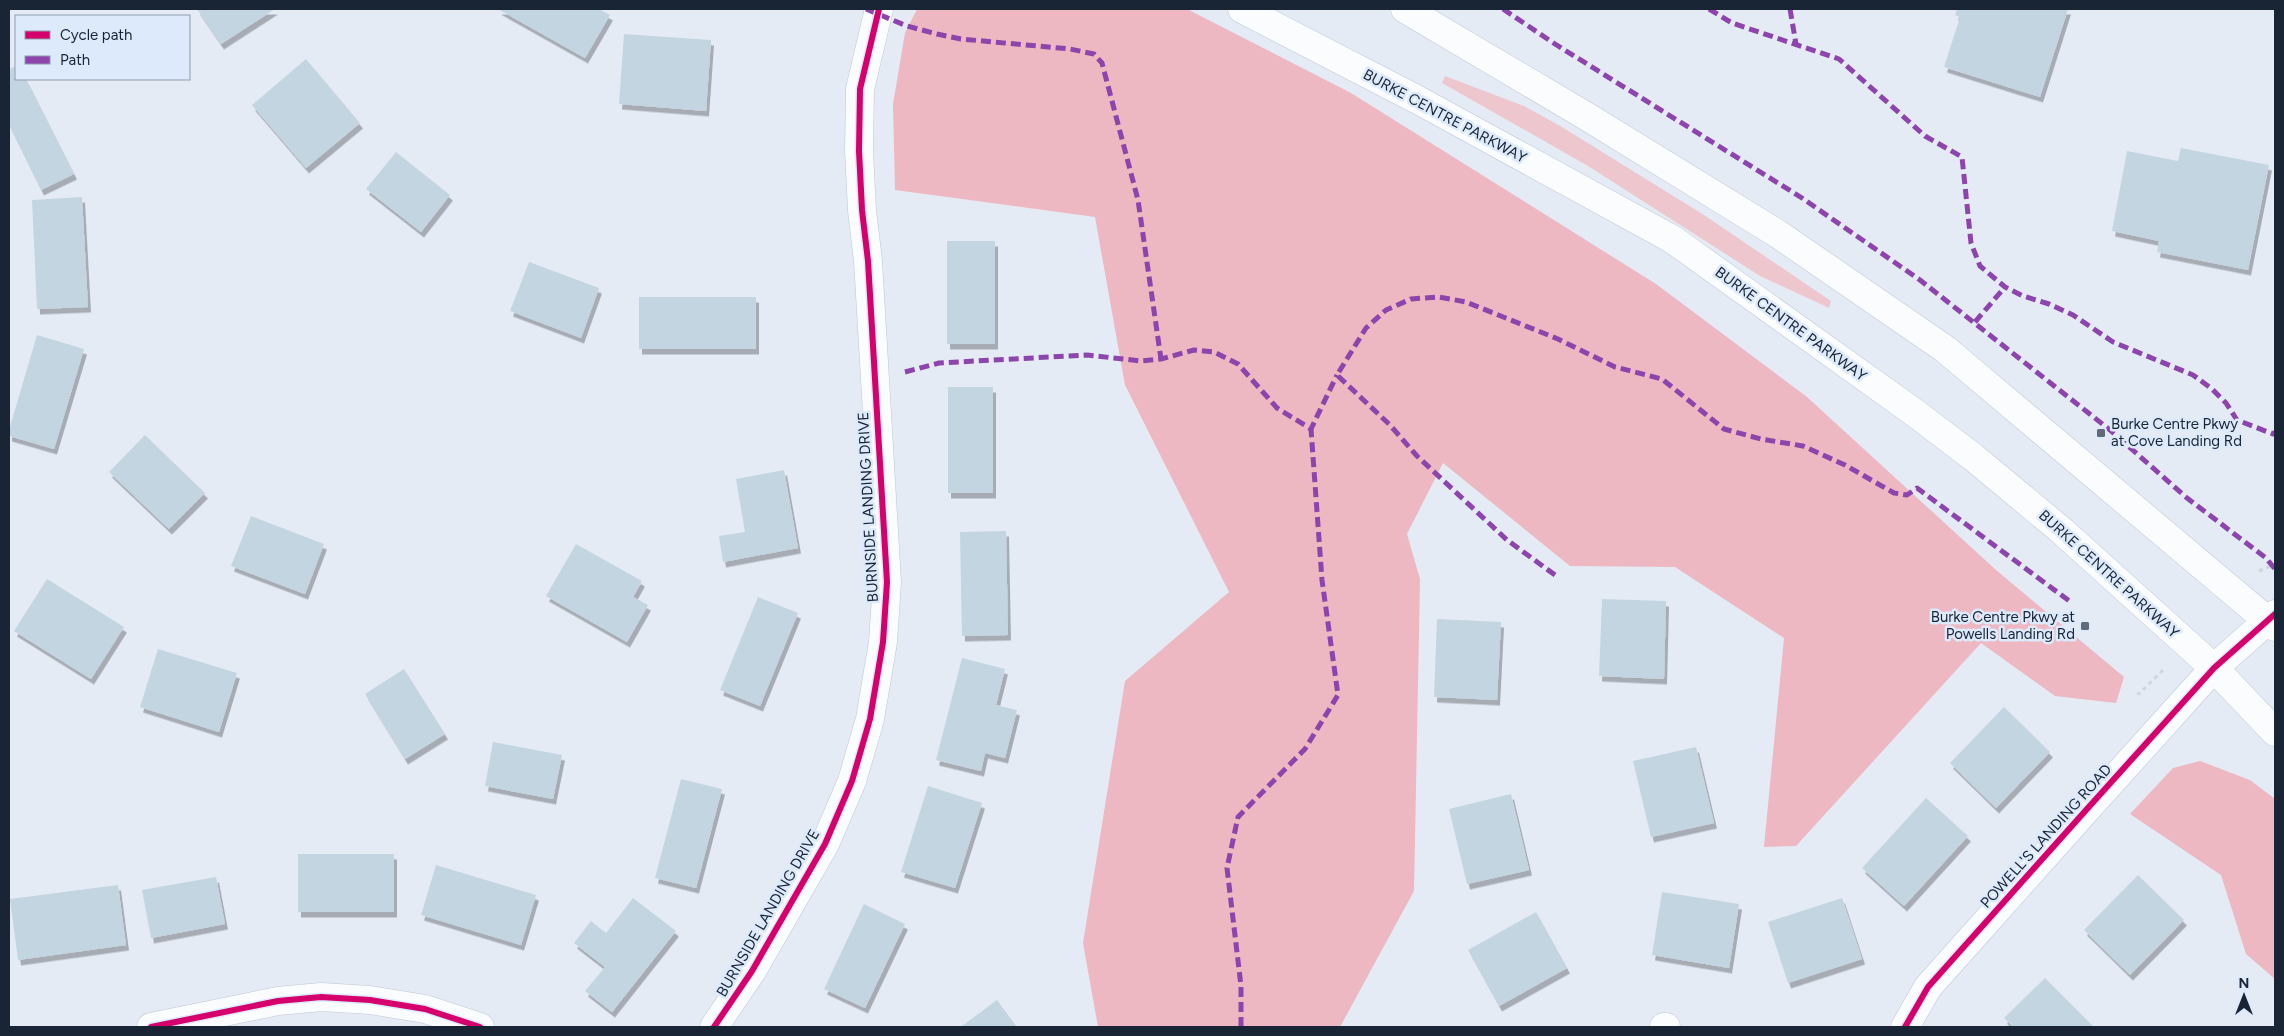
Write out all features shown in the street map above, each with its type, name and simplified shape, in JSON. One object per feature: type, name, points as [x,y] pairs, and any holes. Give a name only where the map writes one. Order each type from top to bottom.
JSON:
[{"type":"main road","name":"BURNSIDE LANDING DRIVE","points":[[714,1027],[752,971],[825,844],[852,781],[870,719],[883,642],[887,582],[868,261],[862,210],[859,151],[860,89],[879,9]]},
{"type":"main road","name":"BURKE CENTRE PARKWAY","points":[[1242,9],[1418,100],[1672,239],[1807,334],[1973,457],[2062,531],[2214,668],[2275,732]]},
{"type":"main road","points":[[1405,9],[1586,116],[1778,234],[1945,349],[2273,620]]},
{"type":"main road","name":"POWELL'S LANDING ROAD","points":[[1905,1027],[1928,987],[2214,668],[2273,620]]},
{"type":"main road","points":[[151,1027],[278,1001],[321,997],[370,1000],[425,1009],[480,1027]]},
{"type":"shaded area","points":[[917,9],[1187,9],[1351,93],[1656,284],[1807,397],[1996,570],[2124,677],[2116,703],[2055,696],[1981,643],[1796,846],[1764,847],[1784,638],[1675,567],[1570,566],[1443,463],[1407,534],[1420,579],[1414,891],[1340,1027],[1098,1027],[1083,943],[1125,681],[1229,592],[1125,385],[1095,217],[895,190],[893,104],[905,33]]},
{"type":"shaded area","points":[[1445,76],[1524,106],[1562,127],[1704,215],[1831,301],[1829,308],[1760,276],[1588,166],[1442,83]]},
{"type":"shaded area","points":[[2200,761],[2250,780],[2275,799],[2275,979],[2246,954],[2221,875],[2130,814],[2173,768]]},
{"type":"building","points":[[197,9],[275,9],[221,44]]},
{"type":"building","points":[[498,9],[599,9],[610,15],[585,58]]},
{"type":"building","points":[[1957,9],[2068,9],[2040,97],[1944,67],[1960,17],[1955,15]]},
{"type":"building","points":[[624,34],[711,40],[706,111],[619,104]]},
{"type":"building","points":[[306,59],[360,123],[306,168],[252,105]]},
{"type":"building","points":[[15,66],[15,80],[27,80],[74,174],[41,190],[9,125],[9,69]]},
{"type":"building","points":[[2181,148],[2269,165],[2248,270],[2157,252],[2159,241],[2112,231],[2127,151],[2178,161]]},
{"type":"building","points":[[396,152],[450,195],[421,232],[366,189]]},
{"type":"building","points":[[82,197],[88,307],[37,309],[32,200]]},
{"type":"building","points":[[947,241],[995,241],[995,344],[947,344]]},
{"type":"building","points":[[529,262],[599,288],[581,338],[510,311]]},
{"type":"building","points":[[639,297],[756,297],[756,349],[639,349]]},
{"type":"building","points":[[37,335],[84,349],[54,449],[9,436],[9,430]]},
{"type":"building","points":[[948,387],[993,387],[993,493],[948,493]]},
{"type":"building","points":[[145,435],[205,493],[169,529],[109,472]]},
{"type":"building","points":[[784,470],[798,548],[723,562],[719,536],[745,532],[736,479]]},
{"type":"building","points":[[251,516],[324,544],[305,594],[231,566]]},
{"type":"building","points":[[1006,531],[1008,635],[962,636],[960,532]]},
{"type":"building","points":[[576,544],[642,581],[633,597],[648,605],[627,642],[546,596]]},
{"type":"building","points":[[47,579],[124,627],[91,679],[14,631]]},
{"type":"building","points":[[758,597],[798,613],[760,706],[720,690]]},
{"type":"building","points":[[1602,599],[1666,601],[1664,679],[1599,676]]},
{"type":"building","points":[[1437,619],[1501,622],[1497,700],[1434,697]]},
{"type":"building","points":[[158,649],[237,673],[219,732],[140,707]]},
{"type":"building","points":[[962,658],[1005,669],[996,705],[1017,710],[1005,758],[985,753],[981,771],[936,760]]},
{"type":"building","points":[[404,669],[445,734],[405,759],[365,694]]},
{"type":"building","points":[[2004,707],[2050,752],[1996,808],[1950,763]]},
{"type":"building","points":[[493,742],[562,755],[553,799],[485,786]]},
{"type":"building","points":[[1696,747],[1714,823],[1651,837],[1633,761]]},
{"type":"building","points":[[681,779],[722,789],[696,888],[655,878]]},
{"type":"building","points":[[928,786],[982,803],[955,888],[901,872]]},
{"type":"building","points":[[1511,794],[1529,870],[1467,884],[1449,809]]},
{"type":"building","points":[[1926,798],[1968,836],[1904,906],[1862,868]]},
{"type":"building","points":[[298,854],[394,854],[394,912],[298,912]]},
{"type":"building","points":[[436,865],[536,895],[521,945],[421,915]]},
{"type":"building","points":[[2138,875],[2184,920],[2130,975],[2084,930]]},
{"type":"building","points":[[216,877],[225,924],[151,938],[142,890]]},
{"type":"building","points":[[118,885],[126,945],[18,960],[10,899]]},
{"type":"building","points":[[1662,892],[1739,904],[1729,968],[1652,955]]},
{"type":"building","points":[[633,898],[676,931],[612,1012],[585,991],[605,967],[574,943],[591,921],[606,933]]},
{"type":"building","points":[[1842,898],[1862,959],[1788,983],[1768,922]]},
{"type":"building","points":[[864,904],[905,924],[865,1008],[824,989]]},
{"type":"building","points":[[1536,912],[1567,968],[1499,1006],[1468,950]]},
{"type":"building","points":[[2045,978],[2094,1027],[2013,1027],[2004,1018]]},
{"type":"building","points":[[997,1000],[1017,1027],[962,1027],[962,1026]]},
{"type":"marked path","points":[[866,9],[907,26],[937,34],[961,39],[1070,49],[1094,54],[1102,63],[1138,200],[1161,359]]},
{"type":"marked path","points":[[1503,9],[1555,44],[1802,198],[1920,280],[2110,430],[2187,498],[2266,558],[2275,569]]},
{"type":"marked path","points":[[1709,9],[1732,23],[1839,59],[1925,136],[1962,157],[1971,243],[1980,266],[2005,287],[2073,315],[2113,342],[2193,375],[2212,389],[2226,403],[2237,420],[2273,434],[2275,432]]},
{"type":"marked path","points":[[1790,9],[1796,44]]},
{"type":"marked path","points":[[1975,322],[2005,287]]},
{"type":"marked path","points":[[1555,575],[1507,540],[1417,456],[1390,425],[1337,375],[1366,328],[1386,310],[1411,299],[1439,297],[1466,302],[1558,339],[1615,367],[1662,379],[1724,429],[1761,439],[1803,446],[1845,465],[1894,493],[1907,495],[1917,488],[2072,603]]},
{"type":"marked path","points":[[905,372],[939,363],[1087,355],[1141,361],[1161,359],[1194,350],[1214,352],[1238,364],[1277,408],[1311,429],[1337,375]]},
{"type":"marked path","points":[[1241,1027],[1241,986],[1227,868],[1238,817],[1305,749],[1338,695],[1322,580],[1311,429]]},
{"type":"cycle path","points":[[714,1027],[752,971],[825,844],[852,781],[870,719],[883,642],[887,582],[868,261],[862,210],[859,151],[860,89],[879,9]]},
{"type":"cycle path","points":[[1905,1027],[1928,987],[2087,809],[2214,668],[2275,614]]},
{"type":"cycle path","points":[[151,1027],[278,1001],[321,997],[370,1000],[425,1009],[480,1027]]},
{"type":"place","name":"Burke Centre Pkwy at Cove Landing Rd","points":[[2101,433]]},
{"type":"place","name":"Burke Centre Pkwy at Powells Landing Rd","points":[[2085,626]]}]
